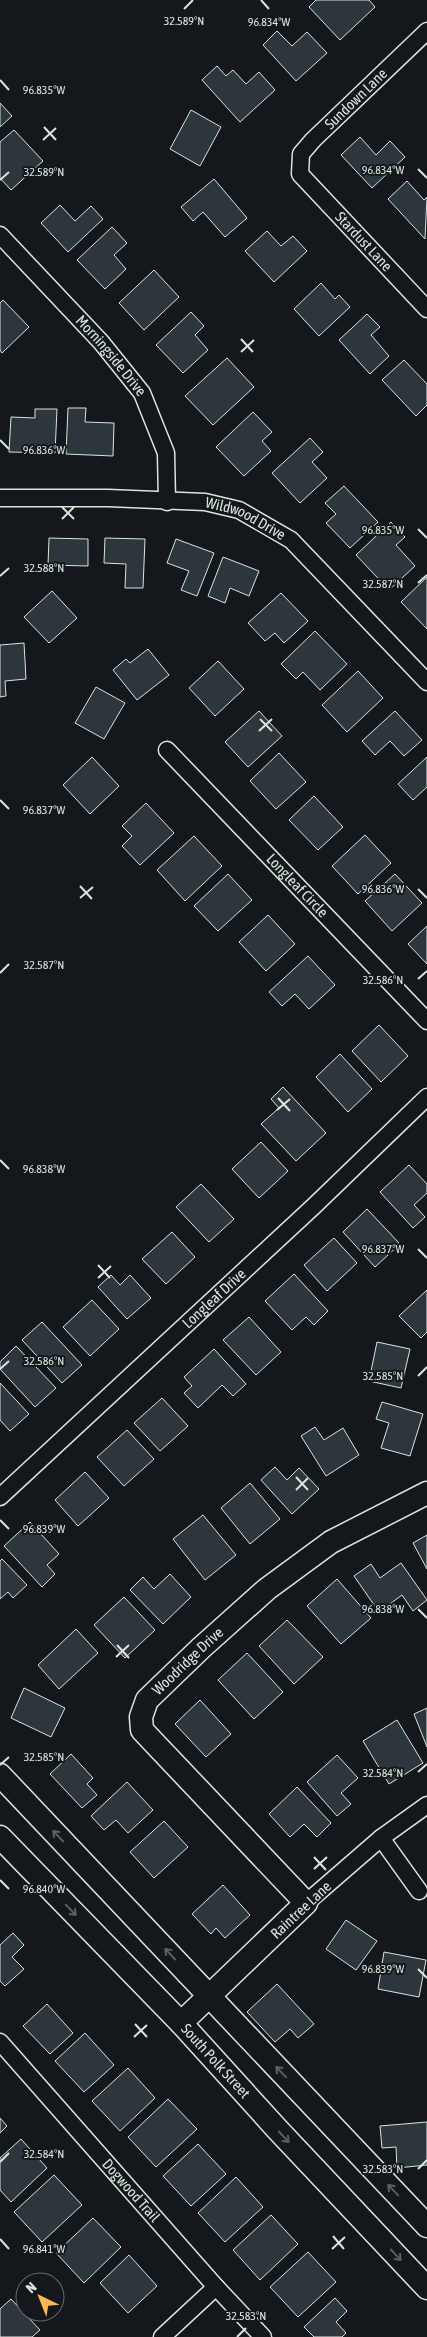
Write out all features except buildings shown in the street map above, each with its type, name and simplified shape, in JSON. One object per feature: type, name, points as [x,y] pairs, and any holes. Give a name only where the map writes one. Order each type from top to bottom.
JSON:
[{"type":"main road","name":"Woodridge Drive","points":[[306,1903],[142,1730],[141,1718],[147,1700],[201,1648],[267,1589],[332,1542],[427,1493]]},
{"type":"main road","points":[[0,1775],[427,2226]]},
{"type":"main road","name":"South Polk Street","points":[[0,1837],[181,2022],[278,2130],[427,2288]]},
{"type":"main road","name":"Raintree Lane","points":[[181,2022],[306,1903]]},
{"type":"street","name":"Sundown Lane","points":[[300,174],[301,154],[313,140],[427,31]]},
{"type":"street","name":"Stardust Lane","points":[[300,174],[427,309]]},
{"type":"street","name":"Morningside Drive","points":[[0,236],[101,342],[142,393],[166,453],[167,502]]},
{"type":"street","name":"Wildwood Drive","points":[[0,498],[108,498],[167,502],[205,502],[239,510],[291,540],[427,682]]},
{"type":"street","name":"Longleaf Circle","points":[[167,750],[427,1021]]},
{"type":"street","name":"Longleaf Drive","points":[[0,1497],[314,1206],[427,1097]]},
{"type":"street","name":"Raintree Lane","points":[[306,1903],[381,1838],[427,1805]]},
{"type":"street","points":[[381,1838],[419,1890]]},
{"type":"street","name":"Dogwood Trail","points":[[0,2042],[216,2287],[263,2337]]},
{"type":"street","points":[[162,2337],[216,2287]]}]
